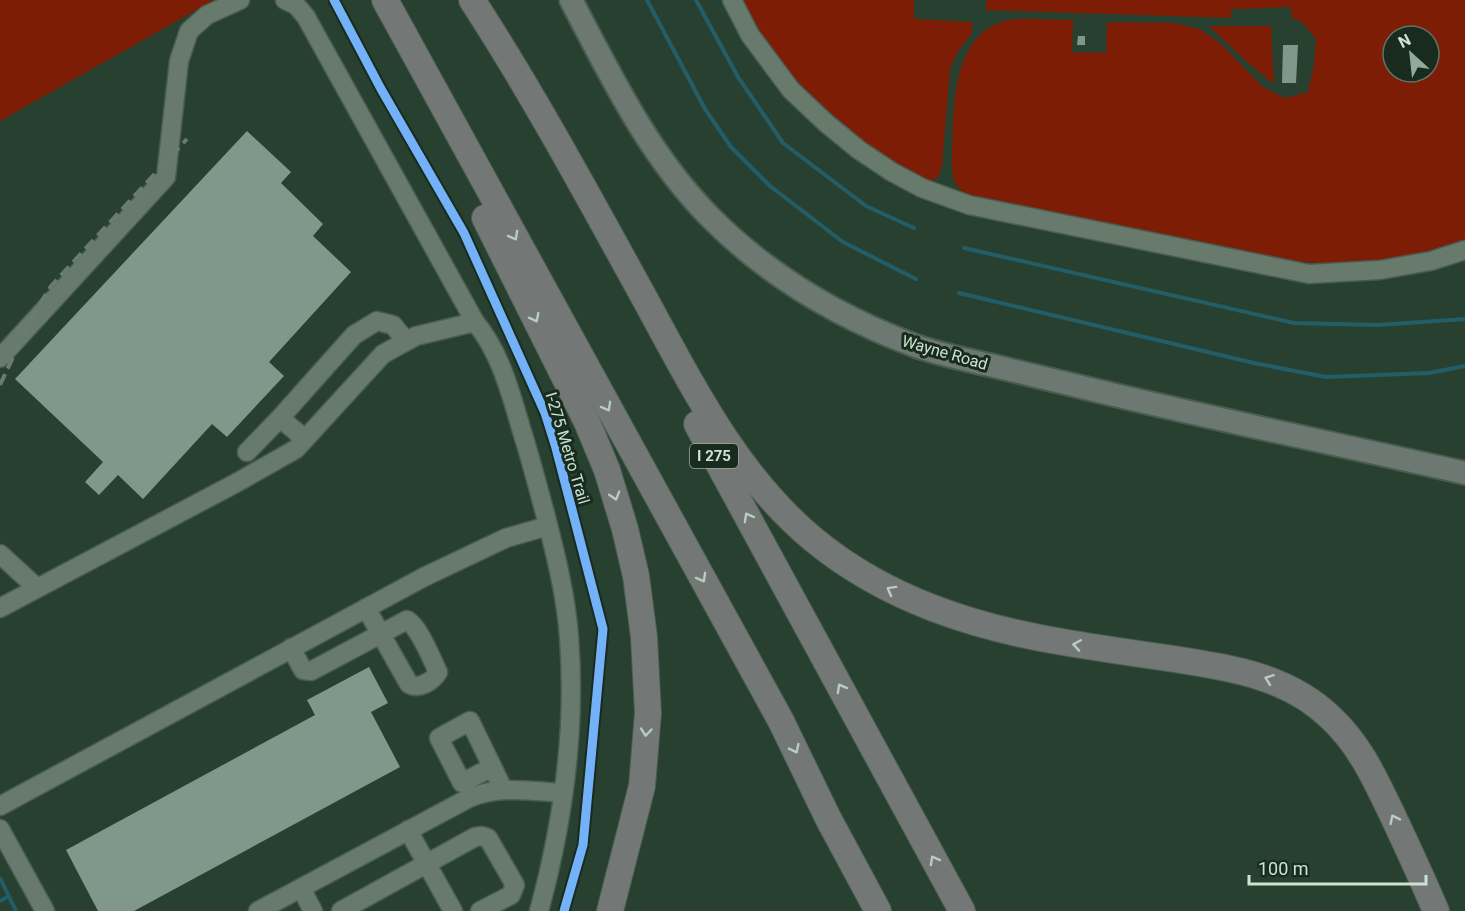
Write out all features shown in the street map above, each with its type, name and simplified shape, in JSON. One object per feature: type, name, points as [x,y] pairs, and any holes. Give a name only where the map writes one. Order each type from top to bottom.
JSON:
[{"type":"highway","points":[[385,0],[448,142],[587,422],[607,470],[625,529],[636,576],[644,637],[648,713],[642,786],[610,911]]},
{"type":"highway","points":[[385,0],[781,721],[828,818],[879,911]]},
{"type":"highway","name":"I 275","points":[[466,0],[962,911]]},
{"type":"highway","points":[[472,0],[519,73],[696,391],[732,449],[770,497],[814,540],[865,576],[907,599],[952,616],[1002,630],[1065,643],[1249,672],[1284,684],[1320,707],[1355,744],[1406,843],[1436,911]]},
{"type":"main road","name":"Wayne Road","points":[[571,0],[638,125],[690,196],[753,256],[776,274],[826,306],[870,327],[942,354],[1465,473]]},
{"type":"lane","points":[[0,358],[166,177],[179,61],[189,31],[207,15],[240,0]]},
{"type":"lane","points":[[285,0],[296,5],[306,17],[475,322],[483,332],[504,375],[528,450],[560,573],[569,636],[571,705],[563,794],[552,862],[539,911]]},
{"type":"lane","points":[[732,0],[750,35],[791,90],[826,123],[859,150],[892,172],[922,188],[960,202],[1309,274],[1380,270],[1431,261],[1465,250]]},
{"type":"lane","points":[[247,452],[354,334],[377,321],[393,325],[406,341]]},
{"type":"lane","points":[[0,608],[296,449],[383,354],[416,336],[475,322]]},
{"type":"lane","points":[[279,418],[305,439]]},
{"type":"lane","points":[[0,806],[424,577],[506,537],[548,526]]},
{"type":"lane","points":[[0,554],[37,588]]},
{"type":"lane","points":[[291,648],[303,670],[311,671],[381,634],[366,608]]},
{"type":"lane","points":[[492,767],[503,789]]},
{"type":"lane","points":[[258,911],[485,791],[503,789],[563,794]]},
{"type":"lane","points":[[0,829],[45,911]]},
{"type":"lane","points":[[408,830],[453,911]]},
{"type":"lane","points":[[341,911],[475,837],[482,836],[488,838],[515,885],[511,895],[480,911]]},
{"type":"lane","points":[[300,888],[313,911]]},
{"type":"shaded area","points":[[0,0],[214,0],[0,121]]},
{"type":"shaded area","points":[[741,0],[914,0],[914,19],[972,22],[972,33],[958,51],[950,69],[942,166],[938,177],[930,183],[899,167],[841,123],[802,86],[785,66],[754,23]]},
{"type":"shaded area","points":[[986,0],[1465,0],[1465,242],[1427,253],[1367,263],[1317,263],[1256,257],[964,195],[954,181],[953,125],[959,77],[966,56],[977,38],[994,25],[1017,19],[1073,20],[1072,52],[1106,53],[1107,22],[1175,23],[1200,29],[1221,44],[1262,86],[1284,98],[1308,92],[1316,39],[1302,22],[1292,18],[1291,7],[1231,9],[1231,18],[986,10]]},
{"type":"shaded area","points":[[1209,26],[1271,26],[1274,84],[1248,63]]},
{"type":"building","points":[[1078,36],[1085,36],[1085,45],[1077,45]]},
{"type":"building","points":[[1283,45],[1298,45],[1296,83],[1282,83]]},
{"type":"building","points":[[247,131],[291,172],[281,183],[323,224],[313,236],[351,272],[269,362],[284,376],[227,437],[212,424],[143,499],[118,475],[99,495],[85,482],[103,462],[15,379]]},
{"type":"building","points":[[369,667],[388,703],[371,712],[400,767],[134,911],[98,911],[66,850],[315,715],[307,700]]},
{"type":"waterway","points":[[647,0],[705,109],[731,147],[770,186],[843,242],[916,279]]},
{"type":"waterway","points":[[696,0],[738,77],[783,143],[866,206],[914,228]]},
{"type":"waterway","points":[[964,248],[1294,323],[1378,325],[1465,319]]},
{"type":"waterway","points":[[959,293],[1254,363],[1326,377],[1429,373],[1465,366]]},
{"type":"waterway","points":[[0,878],[16,911]]},
{"type":"waterway","points":[[0,901],[9,896]]},
{"type":"railway","points":[[0,385],[31,319],[51,286],[187,139]]},
{"type":"cycle path","name":"I-275 Metro Trail","points":[[334,0],[381,89],[464,233],[545,413],[603,629],[583,845],[564,911]]}]
